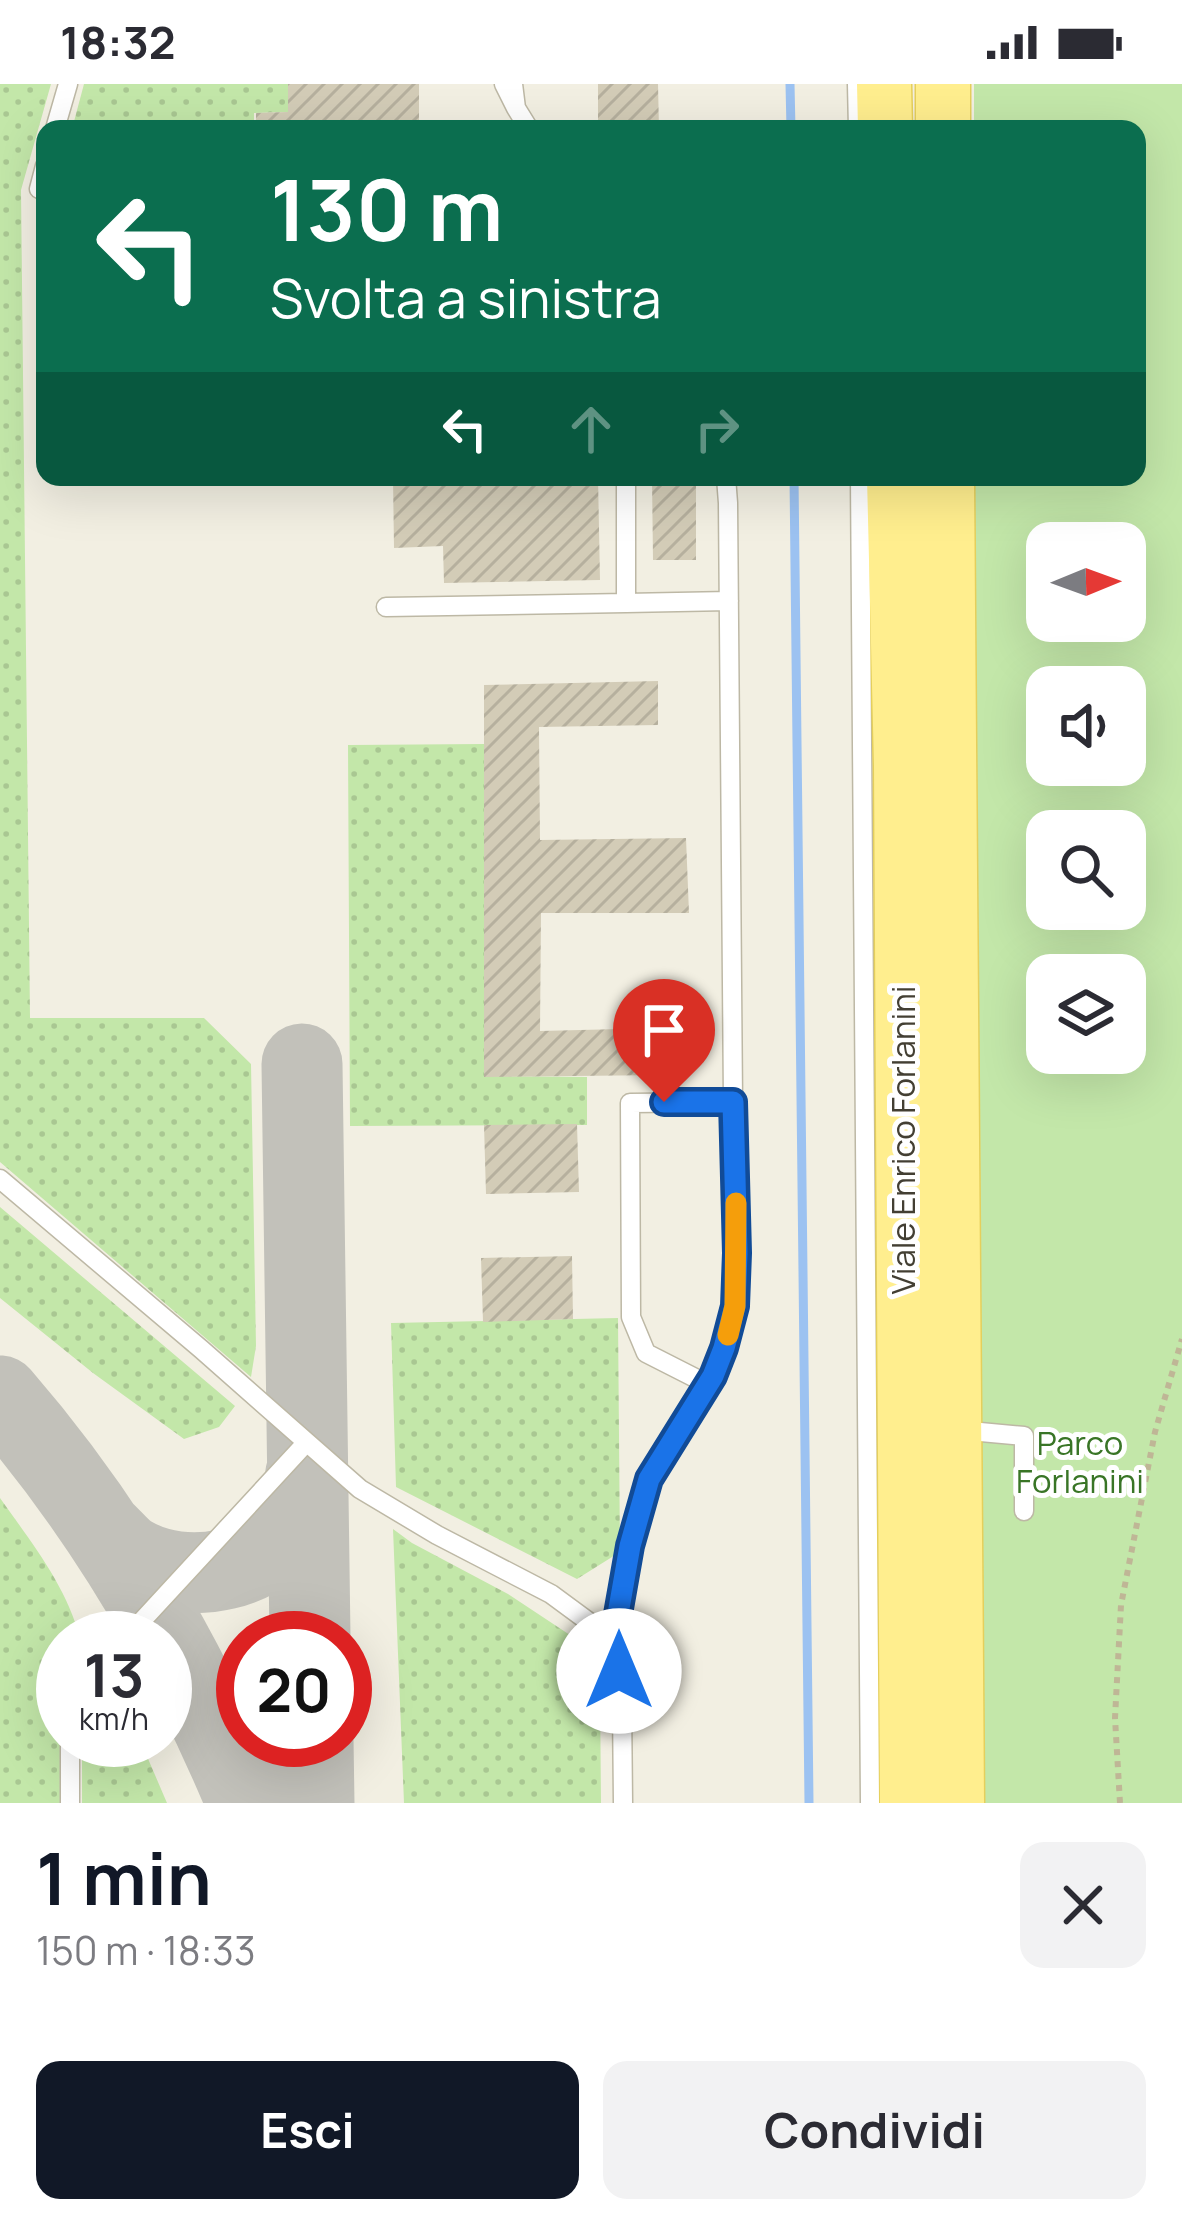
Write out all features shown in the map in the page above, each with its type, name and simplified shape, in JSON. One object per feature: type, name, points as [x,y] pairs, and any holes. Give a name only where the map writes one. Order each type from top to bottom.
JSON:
[{"type":"main road","points":[[884,84],[885,120]]},
{"type":"main road","points":[[943,84],[943,120]]},
{"type":"main road","name":"Viale Enrico Forlanini","points":[[894,486],[901,789],[907,1803]]},
{"type":"main road","name":"Viale Enrico Forlanini","points":[[946,486],[957,1803]]},
{"type":"lane","points":[[58,120],[68,84]]},
{"type":"lane","points":[[504,84],[523,120]]},
{"type":"lane","points":[[513,84],[516,108]]},
{"type":"lane","points":[[857,84],[857,120]]},
{"type":"lane","points":[[626,486],[626,603]]},
{"type":"lane","points":[[612,1648],[630,1546],[649,1479],[707,1384],[724,1348],[735,1306],[726,486]]},
{"type":"lane","points":[[860,486],[870,1803]]},
{"type":"lane","points":[[386,607],[729,601]]},
{"type":"lane","points":[[707,1384],[646,1353],[631,1317],[630,1102],[733,1102]]},
{"type":"lane","points":[[0,1179],[360,1489],[551,1594],[589,1622],[612,1648],[619,1671],[623,1803]]},
{"type":"lane","points":[[954,1430],[1024,1436],[1024,1511]]},
{"type":"lane","points":[[151,1611],[306,1443]]},
{"type":"lane","points":[[70,1767],[70,1803]]},
{"type":"path","points":[[1120,1803],[1115,1718],[1121,1605],[1154,1432],[1182,1339]]},
{"type":"green space","points":[[0,84],[51,84],[41,120],[36,120],[21,190],[30,1018],[204,1018],[251,1064],[256,1346],[251,1377],[0,1162]]},
{"type":"green space","points":[[84,84],[288,84],[288,112],[254,113],[254,120],[74,120]]},
{"type":"green space","name":"Parco Forlanini","points":[[974,84],[1182,84],[1182,1803],[979,1803],[975,486],[1146,486],[1146,120],[974,120]]},
{"type":"green space","points":[[484,744],[484,1076],[587,1077],[587,1125],[350,1126],[348,745]]},
{"type":"green space","points":[[0,1207],[235,1406],[219,1427],[184,1439],[0,1298]]},
{"type":"green space","points":[[618,1318],[620,1552],[577,1579],[396,1487],[391,1323]]},
{"type":"green space","points":[[0,1498],[57,1582],[70,1611],[36,1611],[36,1767],[61,1767],[61,1803],[0,1803]]},
{"type":"green space","points":[[393,1529],[576,1639],[600,1689],[601,1803],[404,1803]]},
{"type":"green space","points":[[82,1767],[152,1767],[167,1803],[82,1803]]},
{"type":"building","points":[[288,84],[419,84],[419,120],[256,120],[256,113],[288,112]]},
{"type":"building","points":[[598,84],[658,84],[659,120],[598,120]]},
{"type":"building","points":[[393,486],[598,486],[600,580],[444,583],[443,546],[394,548]]},
{"type":"building","points":[[652,486],[696,486],[696,560],[653,560]]},
{"type":"building","points":[[658,681],[658,725],[539,727],[540,840],[686,838],[689,913],[541,913],[540,1031],[661,1028],[663,1075],[484,1077],[484,685]]},
{"type":"building","points":[[577,1124],[579,1192],[486,1194],[484,1125]]},
{"type":"building","points":[[572,1256],[573,1319],[483,1322],[481,1258]]},
{"type":"waterway","points":[[790,84],[791,120]]},
{"type":"waterway","points":[[794,486],[809,1803]]},
{"type":"taxiway","points":[[302,1064],[310,1611]]},
{"type":"taxiway","points":[[0,1396],[75,1490],[140,1589],[197,1693],[247,1803]]},
{"type":"taxiway","points":[[103,1531],[126,1554],[152,1566],[176,1572],[226,1569],[270,1548],[287,1531],[301,1506],[306,1473]]},
{"type":"taxiway","points":[[313,1767],[314,1803]]},
{"type":"slow traffic","points":[[728,1335],[735,1306],[736,1203]]},
{"type":"route","points":[[619,1671],[612,1648],[630,1546],[649,1479],[713,1376],[735,1306],[733,1102],[664,1102]]}]
